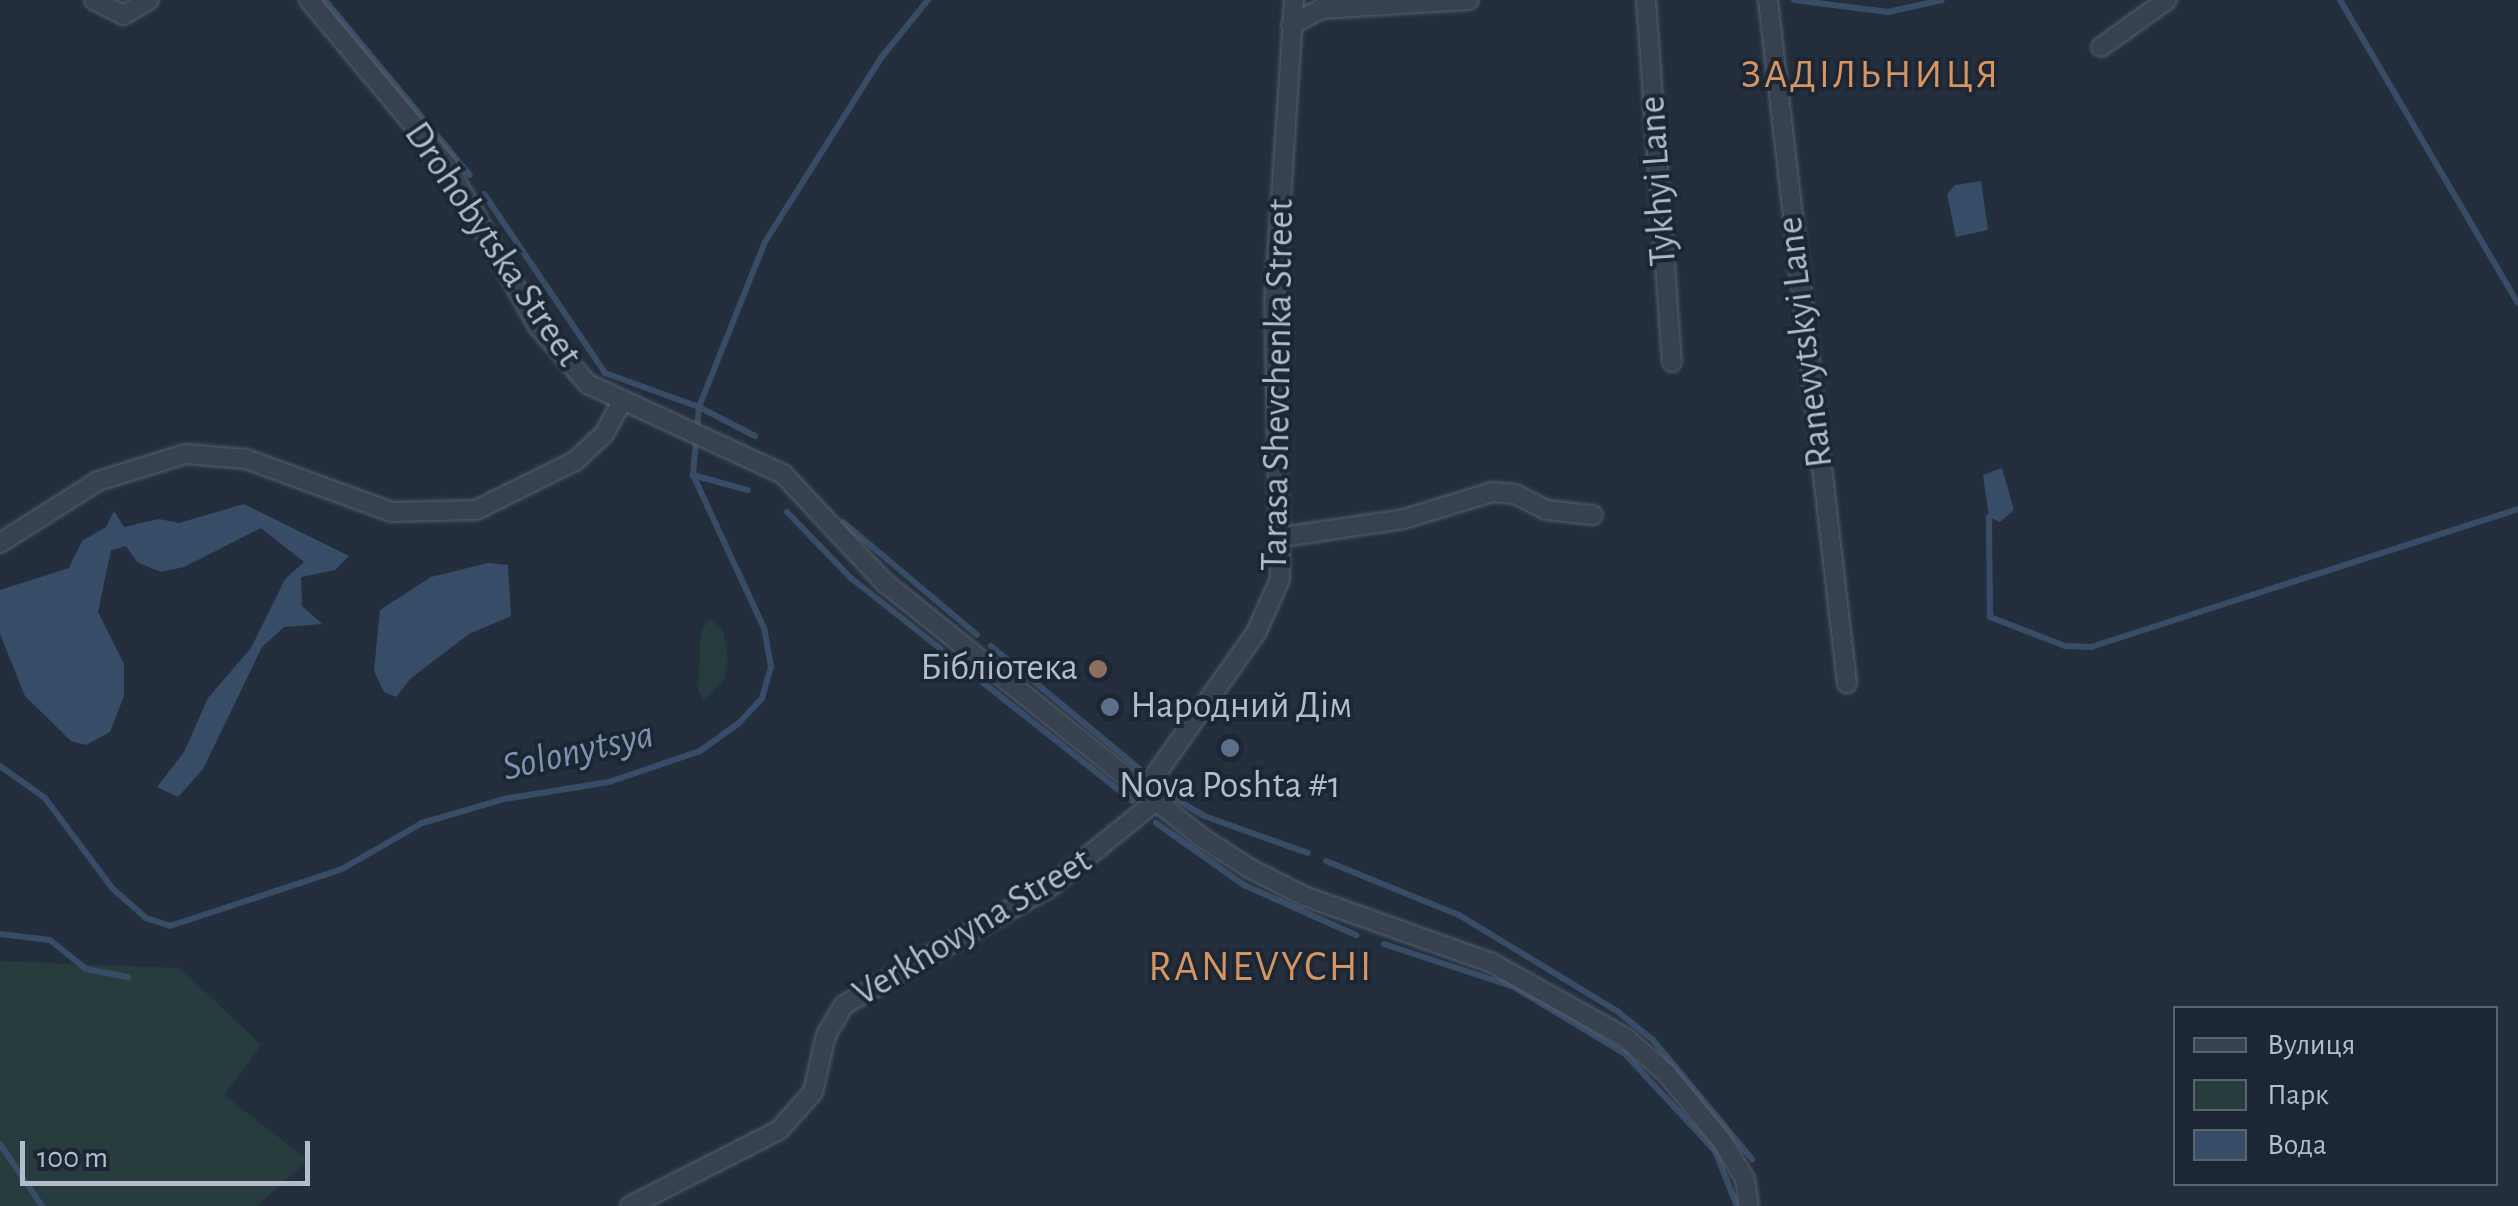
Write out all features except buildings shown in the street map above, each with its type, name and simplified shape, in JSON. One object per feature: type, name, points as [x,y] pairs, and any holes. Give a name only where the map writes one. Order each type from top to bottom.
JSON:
[{"type":"street","points":[[94,0],[122,15],[149,0]]},
{"type":"street","name":"Drohobytska Street","points":[[309,0],[446,165],[556,351],[588,384],[621,403],[758,459],[793,482],[884,582],[1150,796],[1249,868],[1304,896],[1492,963],[1626,1038],[1722,1141],[1745,1180],[1749,1206]]},
{"type":"street","name":"Tarasa Shevchenka Street","points":[[1150,796],[1267,612],[1280,579],[1274,302],[1294,0]]},
{"type":"street","points":[[1291,25],[1321,9],[1469,0]]},
{"type":"street","name":"Tykhyi Lane","points":[[1646,0],[1672,362]]},
{"type":"street","name":"Ranevytskyi Lane","points":[[1768,0],[1847,683]]},
{"type":"street","points":[[2101,48],[2167,0]]},
{"type":"street","points":[[0,543],[98,482],[186,454],[246,459],[392,512],[476,510],[575,461],[604,434],[621,403]]},
{"type":"street","points":[[1282,537],[1404,520],[1494,492],[1515,494],[1546,510],[1593,515]]},
{"type":"street","name":"Verkhovyna Street","points":[[630,1206],[779,1130],[812,1092],[826,1035],[844,1004],[1051,886],[1150,796]]},
{"type":"green space","points":[[710,619],[723,630],[728,658],[724,680],[704,701],[698,690],[701,631]]},
{"type":"green space","points":[[0,961],[180,968],[261,1045],[224,1095],[308,1160],[257,1206],[0,1206]]},
{"type":"water","points":[[1981,181],[1988,230],[1956,237],[1947,194],[1955,185]]},
{"type":"water","points":[[2002,468],[2014,510],[2000,522],[1989,517],[1983,475]]},
{"type":"water","points":[[108,501],[124,527],[159,519],[179,523],[244,504],[349,556],[335,570],[301,577],[302,606],[322,624],[284,627],[262,647],[203,769],[178,797],[157,787],[184,752],[208,698],[251,648],[285,579],[304,562],[261,528],[184,567],[161,572],[137,562],[126,546],[111,550],[98,612],[124,664],[124,696],[110,732],[86,745],[71,741],[25,696],[0,634],[0,590],[69,568],[82,541],[106,527],[114,511]]},
{"type":"water","points":[[488,563],[508,565],[511,616],[469,634],[411,678],[396,697],[384,692],[374,671],[380,610],[431,577]]},
{"type":"waterway","points":[[325,0],[470,175]]},
{"type":"waterway","name":"Solonytsya","points":[[0,766],[45,798],[112,888],[146,918],[170,926],[342,869],[422,823],[504,799],[609,782],[700,751],[739,723],[762,698],[771,667],[764,628],[693,475],[699,407],[765,242],[881,58],[928,0]]},
{"type":"waterway","points":[[1794,0],[1888,12],[1942,0]]},
{"type":"waterway","points":[[2340,0],[2518,303]]},
{"type":"waterway","points":[[484,194],[605,373],[699,407],[755,436]]},
{"type":"waterway","points":[[693,475],[748,490]]},
{"type":"waterway","points":[[1989,517],[1990,617],[2065,646],[2091,647],[2518,509]]},
{"type":"waterway","points":[[787,512],[851,578],[1132,801]]},
{"type":"waterway","points":[[843,522],[977,635]]},
{"type":"waterway","points":[[991,646],[1141,770]]},
{"type":"waterway","points":[[1171,796],[1204,816],[1308,853]]},
{"type":"waterway","points":[[1156,823],[1244,885],[1356,935]]},
{"type":"waterway","points":[[1326,861],[1459,915],[1617,1011],[1653,1040],[1752,1159]]},
{"type":"waterway","points":[[0,934],[50,940],[86,969],[128,977]]},
{"type":"waterway","points":[[1384,944],[1514,987],[1625,1054],[1715,1151],[1737,1206]]},
{"type":"waterway","points":[[0,1144],[42,1206]]},
{"type":"place","name":"Бібліотека","points":[[1098,669]]},
{"type":"place","name":"Народний Дім","points":[[1110,707]]},
{"type":"place","name":"Nova Poshta #1","points":[[1230,748]]},
{"type":"district","name":"ЗАДІЛЬНИЦЯ","points":[[1871,75]]},
{"type":"district","name":"RANEVYCHI","points":[[1261,967]]}]
